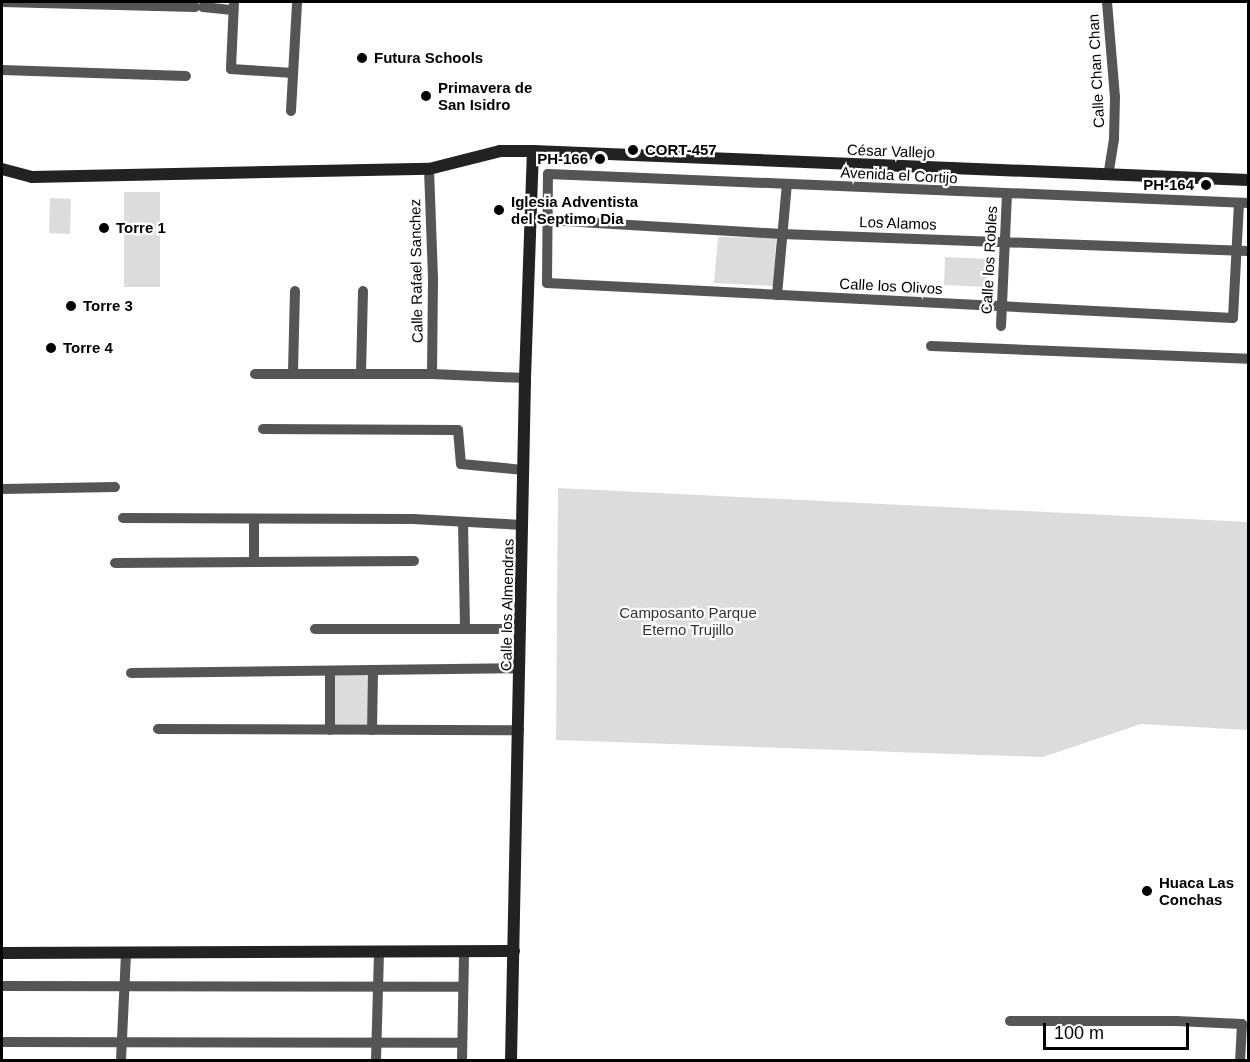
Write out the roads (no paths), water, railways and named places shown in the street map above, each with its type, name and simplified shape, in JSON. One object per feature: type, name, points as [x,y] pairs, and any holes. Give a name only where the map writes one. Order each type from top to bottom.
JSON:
[{"type":"street","points":[[2,2],[233,6],[231,69],[293,73]]},
{"type":"street","points":[[291,111],[297,2]]},
{"type":"street","name":"Calle Chan Chan","points":[[1107,2],[1115,97],[1114,139],[1108,175]]},
{"type":"street","points":[[2,70],[186,76]]},
{"type":"street","name":"César Vallejo","points":[[2,169],[32,177],[429,169],[500,151],[533,151],[1248,180]]},
{"type":"street","name":"Calle los Almendras","points":[[511,1060],[524,525],[525,378],[533,151]]},
{"type":"street","name":"Calle Rafael Sanchez","points":[[429,169],[433,279],[432,374]]},
{"type":"street","name":"Avenida el Cortijo","points":[[546,220],[548,174],[1007,195],[1244,203]]},
{"type":"street","points":[[777,295],[787,184]]},
{"type":"street","name":"Calle los Robles","points":[[1001,327],[1007,195]]},
{"type":"street","points":[[1243,251],[1244,203]]},
{"type":"street","name":"Los Alamos","points":[[546,220],[782,234],[1243,251]]},
{"type":"street","name":"Calle los Olivos","points":[[546,220],[547,283],[1233,318],[1243,251]]},
{"type":"street","points":[[293,372],[295,291]]},
{"type":"street","points":[[361,373],[363,291]]},
{"type":"street","points":[[931,346],[1248,359]]},
{"type":"street","points":[[255,374],[293,372],[432,374],[525,378]]},
{"type":"street","points":[[263,429],[458,430],[461,464],[524,470]]},
{"type":"street","points":[[2,489],[115,487]]},
{"type":"street","points":[[123,518],[463,522],[524,525]]},
{"type":"street","points":[[254,519],[254,562]]},
{"type":"street","points":[[463,522],[465,627]]},
{"type":"street","points":[[115,563],[414,561]]},
{"type":"street","points":[[315,629],[465,627],[521,629]]},
{"type":"street","points":[[131,673],[520,668]]},
{"type":"street","points":[[372,730],[373,670]]},
{"type":"street","points":[[330,671],[330,730]]},
{"type":"street","points":[[158,729],[519,730]]},
{"type":"street","points":[[462,1060],[464,951]]},
{"type":"street","points":[[2,953],[514,951]]},
{"type":"street","points":[[376,1060],[379,952]]},
{"type":"street","points":[[121,1060],[126,953]]},
{"type":"street","points":[[2,986],[463,987]]},
{"type":"street","points":[[1010,1021],[1153,1020],[1242,1024],[1243,1055]]},
{"type":"street","points":[[2,1042],[462,1043]]},
{"type":"place","name":"Futura Schools","points":[[362,58]]},
{"type":"place","name":"Primavera de San Isidro","points":[[426,96]]},
{"type":"place","name":"CORT-457","points":[[633,150]]},
{"type":"place","name":"PH-166","points":[[600,159]]},
{"type":"place","name":"PH-164","points":[[1206,185]]},
{"type":"place","name":"Iglesia Adventista del Septimo Dia","points":[[499,210]]},
{"type":"place","name":"Torre 1","points":[[104,228]]},
{"type":"place","name":"Torre 3","points":[[71,306]]},
{"type":"place","name":"Torre 4","points":[[51,348]]},
{"type":"place","name":"Huaca Las Conchas","points":[[1147,891]]},
{"type":"park label","name":"Camposanto Parque Eterno Trujillo","points":[[688,620]]}]
